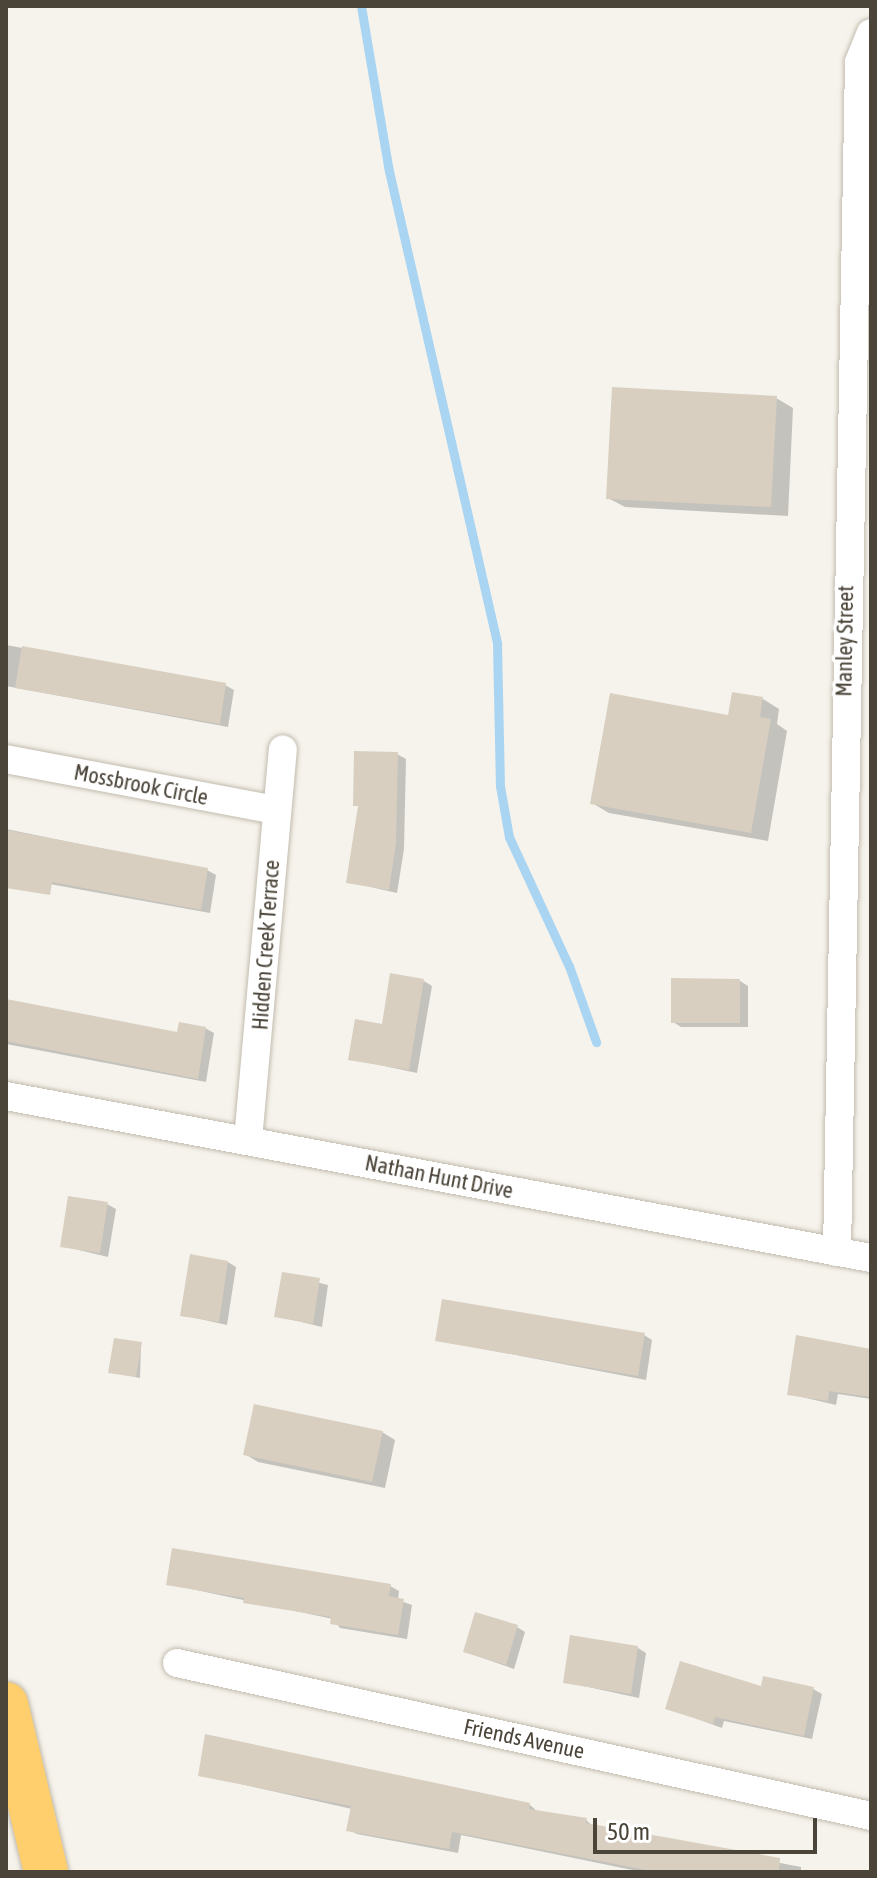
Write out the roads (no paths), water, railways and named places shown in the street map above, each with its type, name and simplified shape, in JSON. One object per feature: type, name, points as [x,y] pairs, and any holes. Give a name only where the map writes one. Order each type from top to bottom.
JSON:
[{"type":"highway","points":[[6,1704],[46,1872]]},
{"type":"street","name":"Manley Street","points":[[837,1252],[859,62],[871,33]]},
{"type":"street","name":"Hidden Creek Terrace","points":[[248,1140],[268,967],[275,810],[283,750]]},
{"type":"street","name":"Mossbrook Circle","points":[[6,759],[275,810]]},
{"type":"street","name":"Nathan Hunt Drive","points":[[6,1096],[871,1258]]},
{"type":"street","name":"Friends Avenue","points":[[177,1663],[871,1816]]},
{"type":"waterway","points":[[361,6],[389,171],[497,644],[500,786],[509,837],[569,966],[596,1042]]}]
